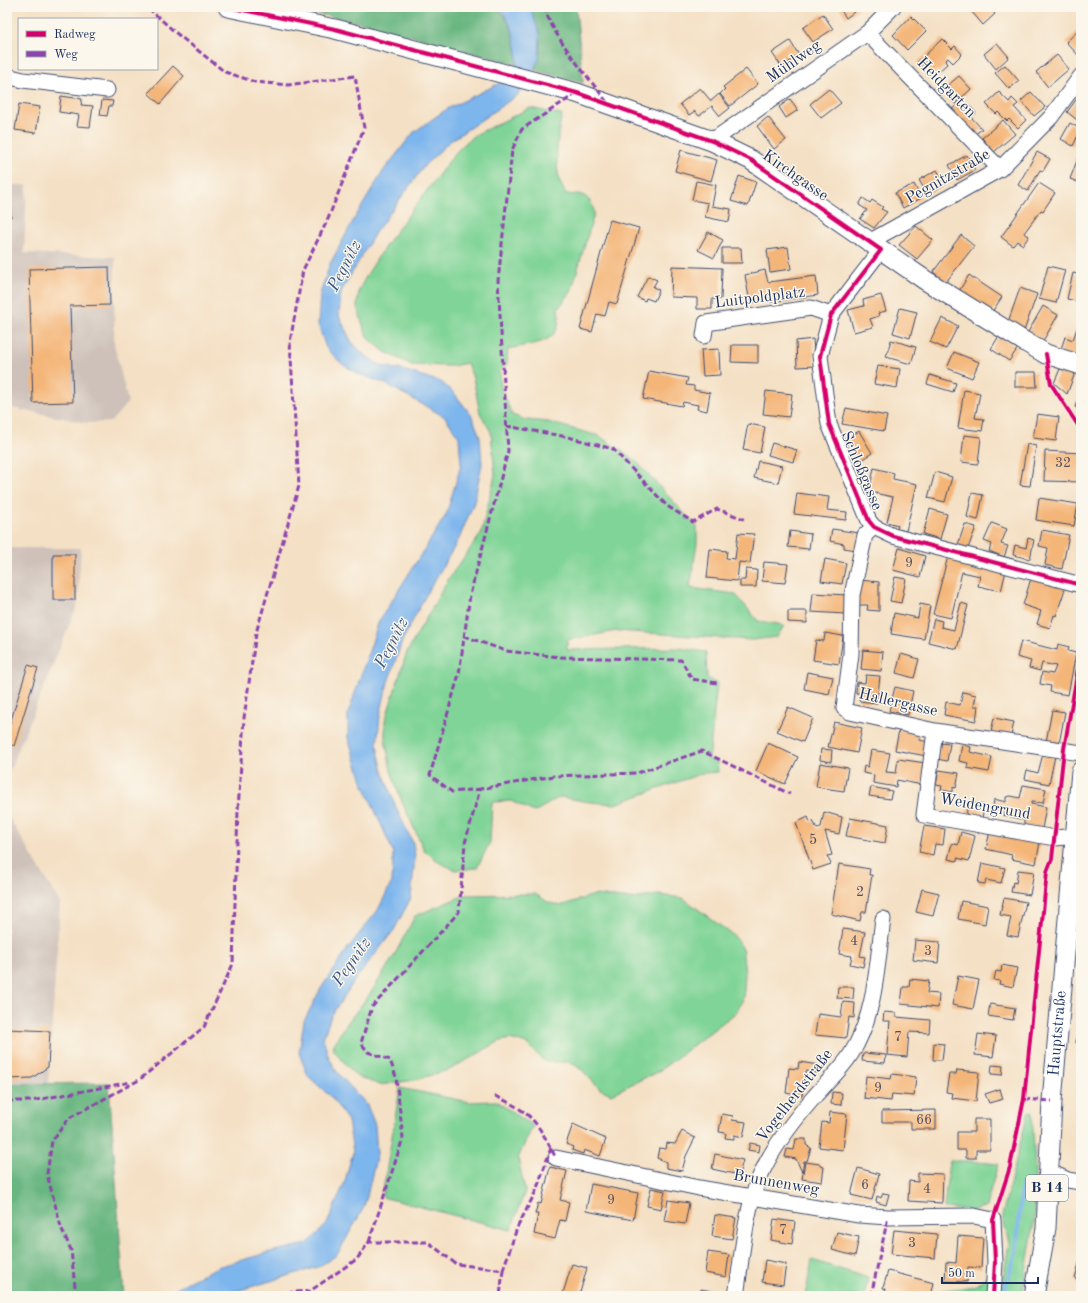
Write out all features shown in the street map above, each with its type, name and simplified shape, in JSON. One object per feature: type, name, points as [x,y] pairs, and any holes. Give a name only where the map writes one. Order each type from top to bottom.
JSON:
[{"type":"main road","name":"Kirchgasse","points":[[228,7],[335,29],[577,93],[712,141],[751,160],[925,280],[1040,351],[1061,360],[1081,365]]},
{"type":"main road","name":"Hauptstraße","points":[[1034,1296],[1046,1228],[1052,1101],[1077,836],[1081,771]]},
{"type":"street","name":"Mühlweg","points":[[712,141],[867,33],[893,7]]},
{"type":"street","name":"Heidgarten","points":[[867,33],[1000,169]]},
{"type":"street","points":[[7,76],[23,80],[107,90]]},
{"type":"street","name":"Pegnitzstraße","points":[[875,246],[1000,169],[1051,117],[1081,76]]},
{"type":"street","name":"Schloßgasse","points":[[875,246],[831,315],[820,356],[829,424],[869,521],[874,528],[892,536],[925,546],[1081,585]]},
{"type":"street","name":"Luitpoldplatz","points":[[704,336],[706,323],[811,308],[831,315]]},
{"type":"street","name":"Hallergasse","points":[[874,528],[865,535],[852,595],[851,654],[844,708],[850,712],[935,730],[1081,753]]},
{"type":"street","name":"Weidengrund","points":[[935,730],[924,815],[1055,838],[1077,836]]},
{"type":"street","name":"Vogelherdstraße","points":[[736,1296],[752,1198],[762,1172],[782,1139],[813,1098],[852,1053],[870,1011],[883,919]]},
{"type":"street","name":"Brunnenweg","points":[[556,1158],[752,1198],[859,1215],[888,1217],[974,1216],[993,1220],[995,1262],[992,1296]]},
{"type":"street","points":[[1048,1171],[1068,1180],[1081,1182]]},
{"type":"shaded area","points":[[7,185],[27,185],[24,253],[115,257],[114,344],[128,402],[111,422],[87,423],[7,407]]},
{"type":"shaded area","points":[[7,548],[81,548],[77,606],[7,777]]},
{"type":"shaded area","points":[[7,814],[60,903],[48,1084],[7,1084]]},
{"type":"green space","points":[[281,7],[496,7],[506,19],[513,33],[517,65],[364,23]]},
{"type":"green space","points":[[530,7],[576,7],[583,83],[534,70],[540,54],[540,38]]},
{"type":"green space","points":[[530,108],[562,115],[557,144],[557,167],[559,177],[566,193],[570,195],[578,194],[587,198],[592,204],[594,214],[571,292],[558,309],[559,321],[557,330],[552,336],[545,340],[508,349],[507,364],[500,371],[501,387],[512,415],[526,420],[548,422],[599,436],[634,459],[697,527],[697,543],[690,588],[735,594],[758,621],[784,626],[777,637],[752,640],[616,631],[567,640],[567,650],[679,648],[706,652],[707,678],[717,683],[709,760],[717,761],[718,772],[703,773],[615,804],[560,797],[534,812],[511,801],[492,802],[490,842],[477,868],[455,870],[440,863],[424,850],[402,802],[391,771],[385,738],[385,721],[407,652],[449,578],[481,534],[495,475],[491,432],[480,413],[473,378],[467,363],[452,366],[412,365],[385,352],[367,337],[357,307],[359,290],[368,273],[388,242],[456,152],[473,136]]},
{"type":"green space","points":[[535,894],[548,902],[560,906],[594,895],[632,899],[659,895],[683,898],[734,936],[742,947],[745,973],[742,1003],[734,1014],[659,1071],[611,1094],[600,1089],[582,1070],[570,1062],[545,1062],[527,1044],[510,1039],[500,1041],[451,1069],[415,1080],[380,1085],[356,1076],[332,1048],[342,1030],[372,991],[394,956],[415,916],[465,895]]},
{"type":"green space","points":[[109,1083],[124,1296],[7,1296],[7,1084]]},
{"type":"green space","points":[[400,1088],[469,1102],[496,1101],[533,1126],[518,1158],[525,1191],[511,1230],[382,1197]]},
{"type":"green space","points":[[1032,1111],[1035,1170],[1034,1222],[1022,1296],[1000,1296],[1009,1243],[1002,1216],[1028,1112]]},
{"type":"green space","points":[[949,1161],[998,1164],[986,1206],[975,1211],[944,1208]]},
{"type":"green space","points":[[812,1260],[868,1278],[864,1296],[805,1296]]},
{"type":"green space","points":[[990,1274],[986,1296],[936,1296],[940,1291],[975,1286]]},
{"type":"water","name":"Pegnitz","points":[[496,7],[530,7],[540,34],[539,60],[519,94],[449,142],[425,165],[375,233],[341,292],[339,316],[351,341],[363,354],[381,366],[403,370],[441,382],[454,393],[472,416],[480,437],[482,464],[474,502],[459,539],[426,595],[403,639],[388,682],[380,715],[377,746],[383,772],[397,810],[413,843],[415,856],[411,898],[394,930],[355,980],[331,1016],[323,1038],[328,1055],[337,1072],[367,1105],[375,1125],[377,1154],[366,1200],[363,1209],[337,1255],[318,1267],[220,1296],[166,1296],[176,1288],[217,1267],[274,1251],[307,1244],[327,1224],[344,1184],[353,1152],[348,1121],[332,1098],[308,1076],[299,1053],[304,1021],[320,990],[348,948],[378,910],[392,882],[393,852],[363,783],[348,738],[348,714],[379,621],[446,515],[461,465],[459,437],[445,417],[386,384],[359,374],[342,364],[326,348],[318,324],[320,294],[330,264],[353,221],[384,170],[414,132],[447,109],[508,79],[515,69],[517,65],[517,51],[512,29],[504,13]]},
{"type":"building","points":[[839,7],[861,7],[846,18]]},
{"type":"building","points":[[974,7],[989,7],[995,14],[983,25],[972,12],[975,9]]},
{"type":"building","points":[[823,14],[833,29],[813,42],[803,28]]},
{"type":"building","points":[[911,16],[926,31],[907,50],[893,35]]},
{"type":"building","points":[[1081,28],[1081,54],[1079,56],[1066,42]]},
{"type":"building","points":[[942,39],[952,49],[955,46],[962,54],[953,63],[948,58],[945,61],[947,64],[938,72],[937,70],[930,77],[917,63]]},
{"type":"building","points":[[790,41],[799,55],[782,67],[772,53]]},
{"type":"building","points":[[997,43],[1009,57],[996,69],[984,54]]},
{"type":"building","points":[[1057,55],[1069,69],[1048,87],[1036,72]]},
{"type":"building","points":[[1005,65],[1019,81],[1009,89],[995,73]]},
{"type":"building","points":[[173,66],[184,76],[160,104],[148,93]]},
{"type":"building","points":[[746,69],[758,84],[730,106],[720,94],[725,89],[723,87]]},
{"type":"building","points":[[959,76],[971,89],[955,104],[942,90]]},
{"type":"building","points":[[700,88],[711,101],[719,94],[730,108],[720,116],[712,106],[699,116],[695,111],[689,115],[680,104]]},
{"type":"building","points":[[829,89],[841,103],[821,118],[810,104]]},
{"type":"building","points":[[999,92],[1009,102],[1012,98],[1018,104],[1014,107],[1026,120],[1018,128],[1009,119],[1007,121],[998,112],[996,114],[986,104]]},
{"type":"building","points":[[1031,92],[1045,107],[1034,116],[1021,101]]},
{"type":"building","points":[[61,96],[82,99],[81,105],[93,106],[90,127],[77,126],[79,115],[59,112]]},
{"type":"building","points":[[1078,97],[1081,100],[1081,123],[1067,112]]},
{"type":"building","points":[[790,99],[798,110],[786,118],[779,107]]},
{"type":"building","points":[[102,100],[113,101],[112,106],[109,106],[107,116],[100,115]]},
{"type":"building","points":[[959,103],[963,108],[968,104],[976,113],[971,117],[982,129],[974,135],[951,110]]},
{"type":"building","points":[[19,104],[40,107],[36,133],[15,130]]},
{"type":"building","points":[[768,117],[786,140],[774,149],[757,126]]},
{"type":"building","points":[[1003,120],[1015,134],[994,152],[982,138]]},
{"type":"building","points":[[1070,123],[1081,129],[1073,146],[1061,139]]},
{"type":"building","points":[[681,150],[717,160],[711,181],[675,171]]},
{"type":"building","points":[[1037,152],[1050,159],[1043,171],[1040,170],[1028,191],[1018,185]]},
{"type":"building","points":[[967,155],[975,170],[957,180],[949,165]]},
{"type":"building","points":[[1078,158],[1081,159],[1081,183],[1070,179]]},
{"type":"building","points":[[937,170],[945,184],[927,194],[919,180]]},
{"type":"building","points":[[739,176],[756,182],[748,206],[731,201]]},
{"type":"building","points":[[696,181],[716,185],[712,206],[731,209],[729,222],[705,217],[708,203],[692,200]]},
{"type":"building","points":[[1039,183],[1055,193],[1043,211],[1041,210],[1024,233],[1029,236],[1023,245],[1017,241],[1013,246],[1001,237]]},
{"type":"building","points":[[914,184],[921,198],[903,208],[895,193]]},
{"type":"building","points":[[7,188],[9,188],[11,217],[7,217]]},
{"type":"building","points":[[863,198],[870,203],[872,200],[883,207],[881,209],[887,212],[874,228],[860,219],[867,210],[859,205]]},
{"type":"building","points":[[610,220],[639,228],[617,304],[609,302],[605,316],[597,314],[592,332],[580,329]]},
{"type":"building","points":[[916,226],[933,240],[917,259],[899,245]]},
{"type":"building","points":[[708,232],[723,240],[714,258],[698,250]]},
{"type":"building","points":[[961,235],[974,246],[946,282],[933,272]]},
{"type":"building","points":[[788,247],[791,269],[770,272],[767,250]]},
{"type":"building","points":[[722,248],[741,248],[742,263],[722,263]]},
{"type":"building","points":[[672,266],[722,268],[721,299],[712,299],[712,309],[697,309],[697,298],[671,297]]},
{"type":"building","points":[[1048,266],[1065,270],[1056,303],[1039,299]]},
{"type":"building","points":[[109,267],[110,305],[70,306],[73,402],[33,403],[29,269]]},
{"type":"building","points":[[765,270],[768,282],[816,276],[818,295],[771,302],[771,299],[750,303],[745,275]]},
{"type":"building","points":[[1073,273],[1081,275],[1081,302],[1067,299]]},
{"type":"building","points":[[969,275],[1002,297],[992,312],[959,291]]},
{"type":"building","points":[[648,276],[657,280],[653,287],[659,290],[654,301],[646,298],[645,301],[637,297]]},
{"type":"building","points":[[1020,288],[1037,294],[1024,331],[1007,325]]},
{"type":"building","points":[[881,295],[886,311],[878,313],[879,316],[870,319],[873,327],[854,332],[848,310],[864,306],[863,300]]},
{"type":"building","points":[[1043,306],[1058,315],[1043,341],[1028,332]]},
{"type":"building","points":[[900,308],[917,312],[910,338],[893,333]]},
{"type":"building","points":[[942,318],[958,326],[946,349],[930,342]]},
{"type":"building","points":[[1079,322],[1081,323],[1081,359],[1060,352],[1065,337],[1073,340]]},
{"type":"building","points":[[999,336],[1018,348],[1009,361],[991,349]]},
{"type":"building","points":[[813,339],[815,366],[797,367],[796,341]]},
{"type":"building","points":[[891,340],[916,347],[911,364],[886,357]]},
{"type":"building","points":[[732,345],[758,345],[758,363],[731,362]]},
{"type":"building","points":[[719,349],[720,375],[703,376],[701,350]]},
{"type":"building","points":[[954,352],[979,362],[972,378],[947,368]]},
{"type":"building","points":[[878,366],[900,369],[897,388],[874,384]]},
{"type":"building","points":[[1060,369],[1075,373],[1067,394],[1054,383]]},
{"type":"building","points":[[649,371],[688,378],[686,385],[694,386],[694,390],[710,393],[707,411],[697,409],[698,405],[683,402],[682,406],[643,399]]},
{"type":"building","points":[[1015,372],[1036,372],[1037,387],[1015,387]]},
{"type":"building","points":[[930,375],[956,383],[953,392],[927,384]]},
{"type":"building","points":[[964,390],[980,393],[975,418],[984,419],[982,431],[958,428]]},
{"type":"building","points":[[766,391],[792,394],[789,417],[763,414]]},
{"type":"building","points":[[1081,391],[1081,417],[1078,412],[1078,408],[1075,407]]},
{"type":"building","points":[[846,408],[887,416],[884,431],[842,424]]},
{"type":"building","points":[[1037,414],[1059,417],[1056,441],[1033,438]]},
{"type":"building","points":[[748,424],[765,427],[760,453],[743,450]]},
{"type":"building","points":[[859,431],[872,453],[858,462],[844,440]]},
{"type":"building","points":[[964,435],[981,437],[978,464],[961,462]]},
{"type":"building","points":[[772,443],[797,450],[793,462],[768,455]]},
{"type":"building","points":[[1027,444],[1036,446],[1030,486],[1020,485]]},
{"type":"building","points":[[1045,451],[1081,453],[1081,482],[1044,481]]},
{"type":"building","points":[[758,461],[782,466],[778,483],[754,478]]},
{"type":"building","points":[[874,468],[894,473],[893,479],[917,484],[906,531],[897,529],[898,525],[887,522],[893,497],[869,492]]},
{"type":"building","points":[[935,472],[952,477],[945,502],[928,498]]},
{"type":"building","points":[[797,493],[829,497],[827,510],[847,512],[846,520],[794,514]]},
{"type":"building","points":[[972,493],[983,495],[978,520],[967,517]]},
{"type":"building","points":[[1039,498],[1078,504],[1074,526],[1036,520]]},
{"type":"building","points":[[930,509],[947,514],[940,539],[923,534]]},
{"type":"building","points":[[992,523],[1007,529],[1001,544],[1008,546],[1004,557],[989,551],[992,544],[984,541]]},
{"type":"building","points":[[965,524],[976,527],[967,551],[957,547]]},
{"type":"building","points":[[832,529],[859,533],[856,550],[844,548],[844,544],[830,541]]},
{"type":"building","points":[[1042,530],[1069,535],[1062,569],[1045,565],[1048,548],[1039,546]]},
{"type":"building","points":[[790,531],[811,534],[809,549],[788,547]]},
{"type":"building","points":[[738,533],[754,534],[750,563],[739,562],[737,581],[707,578],[710,549],[727,551],[726,558],[735,559]]},
{"type":"building","points":[[1028,538],[1034,540],[1030,559],[1013,555],[1015,545],[1026,548]]},
{"type":"building","points":[[899,548],[925,556],[920,577],[893,570]]},
{"type":"building","points":[[53,554],[75,554],[75,600],[53,600]]},
{"type":"building","points":[[948,556],[1006,571],[1001,591],[978,586],[980,576],[962,572],[951,618],[933,614]]},
{"type":"building","points":[[825,559],[846,563],[842,584],[821,581]]},
{"type":"building","points":[[764,562],[788,564],[785,583],[762,581]]},
{"type":"building","points":[[746,569],[757,570],[756,587],[740,587],[740,580],[745,580]]},
{"type":"building","points":[[1032,575],[1066,586],[1056,616],[1054,615],[1050,628],[1037,624],[1041,611],[1023,605]]},
{"type":"building","points":[[895,577],[906,579],[901,603],[890,601]]},
{"type":"building","points":[[859,580],[879,582],[879,611],[867,610],[868,605],[857,605]]},
{"type":"building","points":[[813,593],[846,595],[845,614],[811,612]]},
{"type":"building","points":[[961,603],[968,605],[957,649],[928,642],[934,619],[942,621],[941,627],[954,630]]},
{"type":"building","points":[[920,604],[930,606],[924,639],[891,634],[894,613],[918,618]]},
{"type":"building","points":[[788,611],[807,611],[807,623],[788,622]]},
{"type":"building","points":[[825,633],[843,636],[839,664],[813,660],[816,640],[824,641]]},
{"type":"building","points":[[1021,641],[1057,650],[1058,644],[1069,647],[1068,651],[1076,653],[1068,695],[1050,692],[1051,686],[1040,684],[1042,672],[1053,674],[1056,666],[1042,663],[1040,671],[1029,668],[1031,661],[1017,657]]},
{"type":"building","points":[[863,650],[883,652],[881,671],[861,669]]},
{"type":"building","points":[[901,654],[919,659],[914,678],[896,673]]},
{"type":"building","points":[[28,665],[38,668],[14,746],[7,743],[7,733]]},
{"type":"building","points":[[807,672],[833,677],[829,694],[804,689]]},
{"type":"building","points":[[866,675],[880,676],[877,703],[859,701],[860,693],[856,693],[857,682],[865,683]]},
{"type":"building","points":[[895,687],[913,691],[908,715],[889,711]]},
{"type":"building","points":[[963,692],[976,695],[974,706],[978,706],[976,721],[944,715],[946,702],[960,705]]},
{"type":"building","points":[[788,707],[813,718],[803,742],[777,731]]},
{"type":"building","points":[[1052,710],[1065,712],[1059,744],[1046,742]]},
{"type":"building","points":[[994,718],[1014,722],[1011,736],[991,732]]},
{"type":"building","points":[[834,722],[862,728],[857,753],[828,747]]},
{"type":"building","points":[[899,730],[920,734],[919,740],[929,742],[926,756],[895,750]]},
{"type":"building","points":[[768,743],[798,757],[785,784],[756,771]]},
{"type":"building","points":[[940,743],[950,744],[947,761],[937,759]]},
{"type":"building","points":[[962,745],[971,747],[970,752],[992,757],[989,772],[967,768],[968,763],[959,761]]},
{"type":"building","points":[[821,749],[832,750],[831,762],[820,760]]},
{"type":"building","points":[[871,750],[890,753],[886,772],[896,773],[898,759],[926,763],[922,785],[897,780],[896,787],[873,783],[874,775],[863,773],[864,766],[868,767]]},
{"type":"building","points":[[1043,754],[1055,756],[1049,784],[1025,779],[1027,770],[1038,773]]},
{"type":"building","points":[[820,763],[848,768],[844,791],[816,787]]},
{"type":"building","points":[[939,770],[959,773],[956,788],[953,787],[953,792],[941,790],[942,786],[936,785]]},
{"type":"building","points":[[1023,785],[1046,789],[1043,803],[1031,802],[1031,804],[1046,807],[1042,829],[1024,826],[1024,820],[1003,815],[1004,810],[993,808],[994,799],[1006,802],[1006,797],[1011,796],[1020,798]]},
{"type":"building","points":[[871,787],[892,791],[890,799],[869,796]]},
{"type":"building","points":[[968,802],[984,805],[982,819],[966,817]]},
{"type":"building","points":[[824,812],[842,817],[839,834],[825,831],[832,855],[827,856],[831,864],[813,870],[796,823],[808,817],[810,822],[813,821],[817,829],[821,827]]},
{"type":"building","points":[[850,818],[888,825],[885,843],[846,836]]},
{"type":"building","points":[[924,826],[945,829],[943,845],[935,844],[933,855],[919,852]]},
{"type":"building","points":[[990,831],[1040,842],[1036,864],[1011,859],[1012,855],[986,849]]},
{"type":"building","points":[[961,832],[975,836],[969,861],[957,858],[957,861],[948,859],[952,843],[958,845]]},
{"type":"building","points":[[982,863],[1005,868],[1001,883],[986,880],[985,884],[978,883]]},
{"type":"building","points":[[839,864],[870,869],[869,875],[872,875],[866,912],[862,912],[860,921],[831,914]]},
{"type":"building","points":[[1018,870],[1034,872],[1030,895],[1011,892],[1013,882],[1016,883]]},
{"type":"building","points":[[922,889],[939,893],[933,916],[916,912]]},
{"type":"building","points":[[1004,898],[1026,902],[1018,937],[1007,935],[1011,917],[1000,915]]},
{"type":"building","points":[[961,901],[988,906],[985,924],[958,919]]},
{"type":"building","points":[[843,929],[865,932],[860,956],[865,957],[863,967],[850,964],[852,956],[839,954]]},
{"type":"building","points":[[915,940],[940,942],[938,963],[913,960]]},
{"type":"building","points":[[1002,965],[1017,968],[1013,987],[999,984],[1000,981],[994,980],[996,971],[1001,972]]},
{"type":"building","points":[[958,976],[979,980],[973,1009],[952,1005]]},
{"type":"building","points":[[910,979],[929,981],[927,993],[939,994],[938,1008],[901,1004],[903,987],[909,987]]},
{"type":"building","points":[[838,987],[854,987],[853,999],[837,998]]},
{"type":"building","points":[[843,1002],[855,1003],[854,1018],[849,1017],[846,1038],[815,1035],[818,1014],[841,1017]]},
{"type":"building","points":[[990,1004],[1015,1008],[1013,1020],[988,1016]]},
{"type":"building","points":[[1079,1009],[1081,1010],[1081,1043],[1076,1043]]},
{"type":"building","points":[[884,1012],[896,1013],[896,1017],[930,1020],[929,1033],[909,1032],[907,1057],[887,1055],[890,1021],[883,1021]]},
{"type":"building","points":[[7,1029],[50,1031],[48,1067],[32,1078],[7,1079]]},
{"type":"building","points":[[978,1034],[996,1036],[993,1057],[975,1055]]},
{"type":"building","points":[[934,1043],[944,1044],[942,1060],[933,1060]]},
{"type":"building","points":[[863,1053],[886,1055],[885,1063],[862,1061]]},
{"type":"building","points":[[799,1062],[819,1065],[817,1073],[806,1071],[802,1096],[786,1093],[789,1068],[798,1069]]},
{"type":"building","points":[[992,1065],[1003,1066],[1002,1075],[991,1074]]},
{"type":"building","points":[[957,1070],[979,1072],[976,1101],[951,1098],[952,1093],[946,1092],[949,1074],[956,1074]]},
{"type":"building","points":[[892,1074],[916,1077],[914,1096],[892,1094],[891,1101],[864,1098],[866,1076],[891,1079]]},
{"type":"building","points":[[1000,1089],[1003,1099],[989,1103],[985,1094]]},
{"type":"building","points":[[832,1092],[842,1093],[841,1105],[831,1104]]},
{"type":"building","points":[[936,1110],[936,1129],[911,1129],[911,1122],[882,1122],[882,1111]]},
{"type":"building","points":[[830,1112],[847,1114],[843,1150],[819,1147],[822,1122],[829,1123]]},
{"type":"building","points":[[722,1114],[733,1116],[732,1120],[746,1122],[743,1137],[734,1135],[734,1139],[725,1138],[726,1133],[719,1132]]},
{"type":"building","points":[[974,1119],[990,1119],[990,1150],[976,1150],[976,1158],[966,1158],[966,1150],[957,1150],[957,1132],[974,1132]]},
{"type":"building","points":[[573,1124],[606,1139],[600,1156],[584,1150],[583,1154],[572,1150],[573,1147],[566,1144]]},
{"type":"building","points":[[682,1131],[695,1138],[686,1156],[682,1171],[666,1168],[666,1162],[657,1158],[659,1148],[666,1149],[667,1143],[675,1144]]},
{"type":"building","points":[[796,1139],[806,1139],[806,1145],[811,1148],[807,1161],[804,1161],[802,1172],[796,1159],[785,1157],[787,1149],[794,1150]]},
{"type":"building","points":[[750,1143],[760,1145],[759,1152],[748,1150]]},
{"type":"building","points":[[715,1154],[743,1160],[739,1175],[712,1169]]},
{"type":"building","points":[[805,1162],[820,1164],[820,1166],[824,1167],[822,1182],[802,1179]]},
{"type":"building","points":[[550,1167],[567,1171],[560,1200],[569,1202],[565,1221],[560,1220],[555,1239],[534,1234],[538,1214],[535,1214],[538,1203],[541,1204]]},
{"type":"building","points":[[858,1168],[879,1174],[872,1200],[851,1195]]},
{"type":"building","points":[[918,1173],[943,1174],[942,1203],[908,1201],[909,1181],[918,1182]]},
{"type":"building","points":[[591,1184],[638,1193],[633,1220],[586,1211]]},
{"type":"building","points":[[651,1188],[665,1191],[661,1209],[647,1206]]},
{"type":"building","points":[[883,1193],[889,1194],[886,1205],[876,1202],[877,1196],[881,1198]]},
{"type":"building","points":[[668,1200],[689,1203],[685,1224],[664,1221]]},
{"type":"building","points":[[715,1215],[736,1218],[732,1239],[712,1236]]},
{"type":"building","points":[[774,1219],[795,1222],[792,1244],[771,1240]]},
{"type":"building","points":[[894,1230],[937,1234],[935,1258],[891,1254]]},
{"type":"building","points":[[837,1232],[859,1237],[855,1256],[832,1250]]},
{"type":"building","points":[[958,1236],[983,1238],[981,1268],[968,1267],[967,1282],[945,1281],[946,1262],[956,1263]]},
{"type":"building","points":[[708,1252],[729,1255],[726,1277],[705,1273]]},
{"type":"building","points":[[765,1260],[786,1264],[783,1285],[762,1282]]},
{"type":"building","points":[[1080,1260],[1081,1261],[1081,1286],[1075,1278]]},
{"type":"building","points":[[572,1264],[587,1268],[579,1296],[563,1293]]},
{"type":"building","points":[[888,1271],[934,1283],[931,1296],[885,1296],[886,1289],[883,1288]]},
{"type":"building","points":[[701,1289],[722,1293],[722,1296],[700,1296]]},
{"type":"waterway","points":[[1005,1288],[1016,1253],[1022,1183]]},
{"type":"marked path","points":[[76,1296],[71,1250],[61,1227],[47,1174],[52,1141],[69,1118],[139,1080],[204,1027],[233,964],[238,810],[244,718],[256,633],[299,486],[290,342],[303,270],[328,219],[364,128],[355,76],[288,85],[255,82],[225,72],[176,33],[147,7]]},
{"type":"marked path","points":[[544,7],[563,44],[607,102]]},
{"type":"marked path","points":[[480,789],[452,792],[430,775],[459,674],[470,595],[508,451],[498,281],[512,150],[522,129],[577,93]]},
{"type":"marked path","points":[[506,426],[568,437],[613,449],[667,506],[693,522],[717,509],[744,519]]},
{"type":"marked path","points":[[464,636],[506,651],[560,657],[681,660],[692,679],[717,683]]},
{"type":"marked path","points":[[369,1242],[403,1138],[396,1077],[390,1060],[368,1052],[361,1043],[372,1007],[459,912],[465,843],[480,789],[554,776],[637,773],[702,751],[790,794]]},
{"type":"marked path","points":[[7,1101],[31,1101],[131,1082]]},
{"type":"marked path","points":[[495,1096],[518,1108],[533,1120],[556,1158]]},
{"type":"marked path","points":[[1024,1099],[1052,1101]]},
{"type":"marked path","points":[[503,1270],[517,1228],[536,1191],[551,1148]]},
{"type":"marked path","points":[[871,1296],[888,1217]]},
{"type":"marked path","points":[[269,1296],[281,1293],[310,1291],[357,1259],[369,1242],[428,1242],[456,1264],[503,1270],[500,1296]]},
{"type":"cycle path","points":[[228,7],[335,29],[577,93],[712,141],[751,160],[881,250],[831,315],[820,356],[829,424],[869,521],[874,527],[893,536],[1081,585]]},
{"type":"cycle path","points":[[1046,354],[1051,384],[1081,430]]},
{"type":"cycle path","points":[[993,1296],[995,1262],[993,1220],[1010,1167],[1024,1099],[1047,872],[1052,859],[1064,749],[1081,651]]}]
